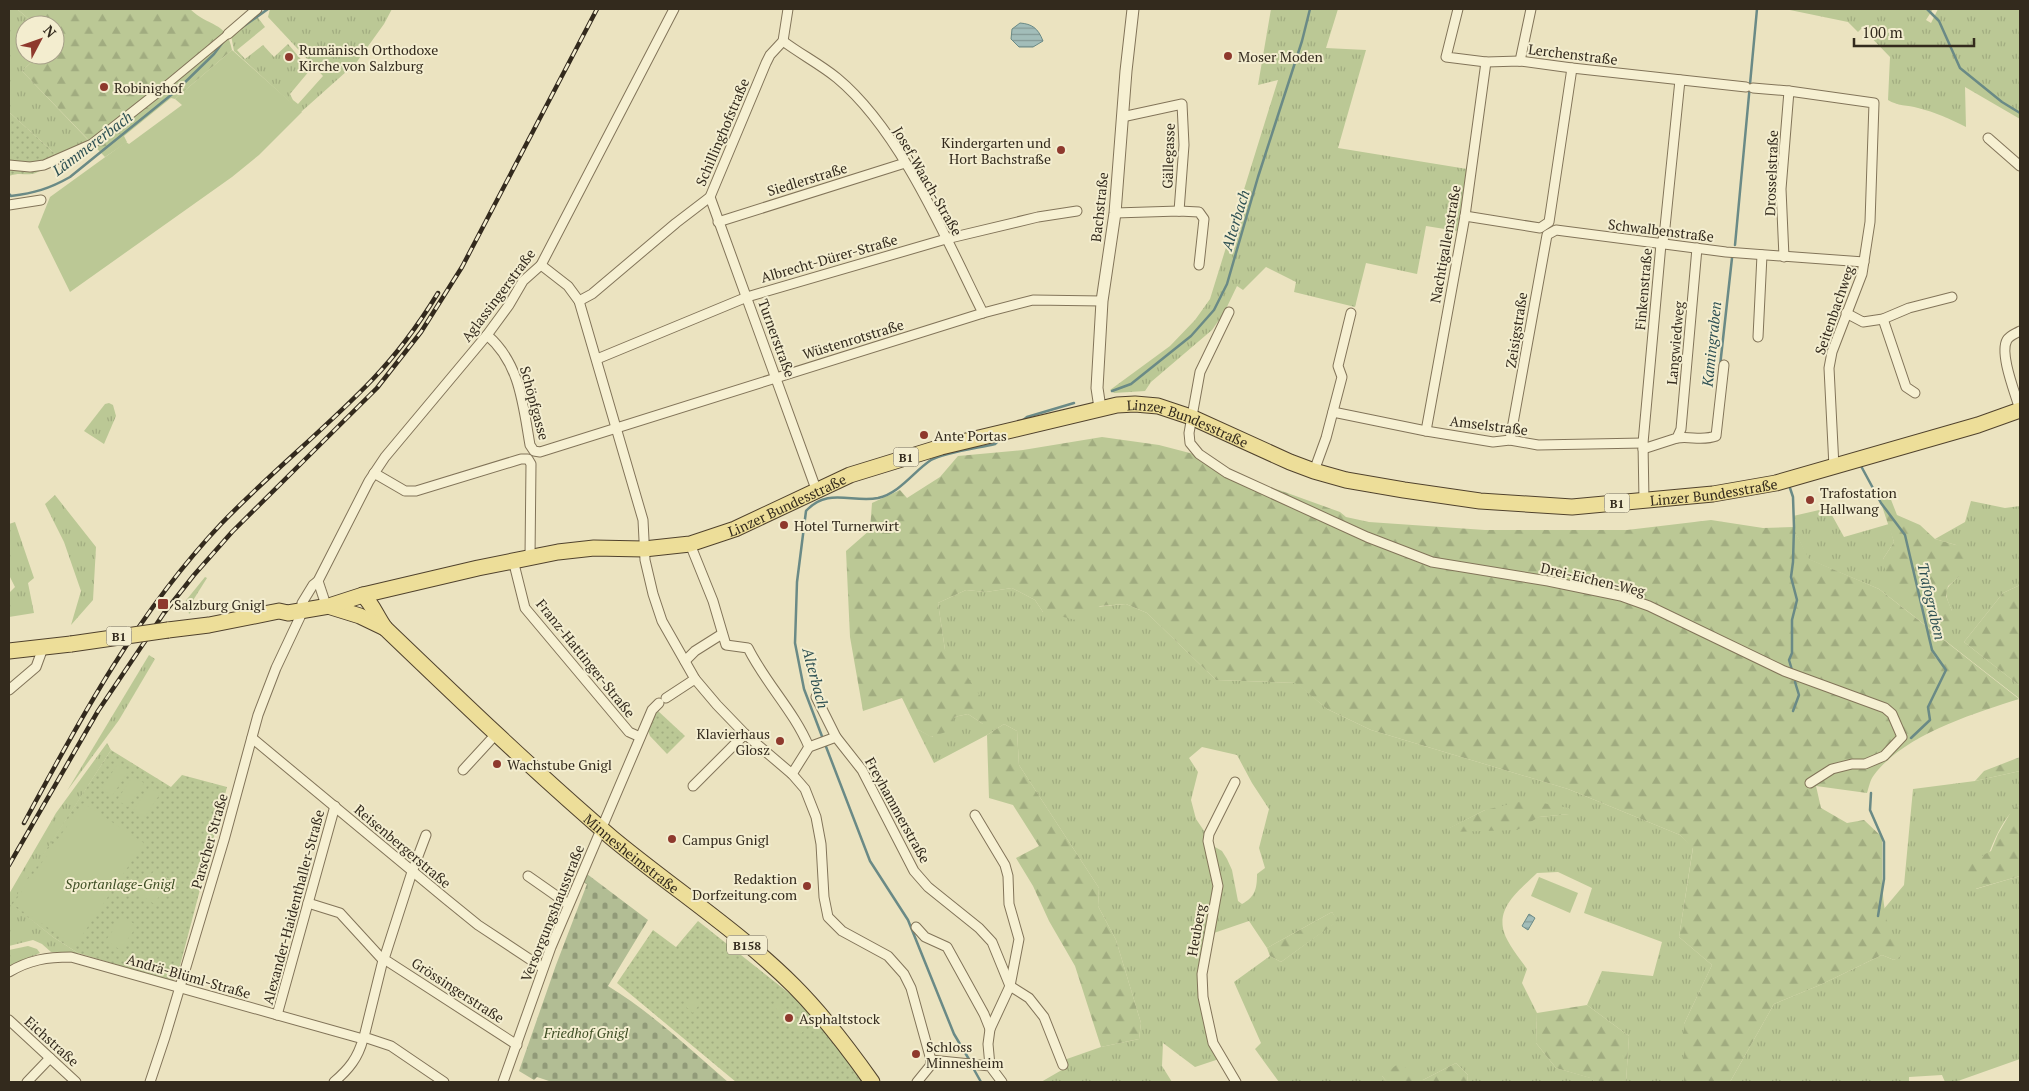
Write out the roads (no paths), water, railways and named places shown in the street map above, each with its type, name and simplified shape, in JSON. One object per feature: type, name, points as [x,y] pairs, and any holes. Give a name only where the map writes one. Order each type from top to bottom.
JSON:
[{"type":"main road","name":"Linzer Bundesstraße","points":[[44,648],[209,625],[279,611],[288,613],[300,607],[327,602],[348,594],[363,595],[530,557],[594,548],[644,549],[690,544],[735,529],[816,489],[850,475],[896,460],[1100,408],[1135,404],[1158,406],[1191,416],[1314,471],[1346,480],[1404,490],[1505,503],[1572,507],[1731,491],[1776,483],[1978,425],[2020,410]]},
{"type":"main road","points":[[385,628],[384,604],[394,588]]},
{"type":"main road","points":[[360,616],[360,605],[363,595]]},
{"type":"main road","name":"Minnesheimstraße","points":[[363,595],[372,604],[385,628],[496,733],[601,828],[779,972],[819,1012],[872,1082]]},
{"type":"main road","name":"Minnesheimstraße","points":[[327,602],[385,628]]},
{"type":"main road","name":"B1","points":[[9,651],[44,648]]},
{"type":"street","points":[[9,165],[30,167],[44,165],[92,144],[158,92],[257,9]]},
{"type":"street","name":"Aglassingerstraße","points":[[300,607],[318,581],[374,473],[385,457],[487,334],[509,305],[523,281],[541,265],[674,9]]},
{"type":"street","points":[[783,41],[788,9]]},
{"type":"street","name":"Bachstraße","points":[[1100,408],[1096,388],[1102,301],[1114,213],[1133,9]]},
{"type":"street","name":"Lerchenstraße","points":[[1458,9],[1446,57],[1486,62],[1520,61],[1788,91],[1874,103]]},
{"type":"street","points":[[1520,61],[1531,9]]},
{"type":"street","name":"Josef-Waach-Straße","points":[[783,41],[838,78],[864,106],[890,139],[946,238],[983,313]]},
{"type":"street","name":"Schillinghofstraße","points":[[579,301],[592,294],[676,223],[710,197],[766,63],[770,55],[783,41]]},
{"type":"street","name":"Nachtigallenstraße","points":[[1426,431],[1465,216],[1486,62]]},
{"type":"street","points":[[1465,216],[1540,228],[1549,222],[1572,68]]},
{"type":"street","name":"Finkenstraße","points":[[1644,501],[1643,446],[1661,244],[1664,237],[1680,80]]},
{"type":"street","name":"Drosselstraße","points":[[1784,257],[1781,189],[1788,91]]},
{"type":"street","name":"Seitenbachweg","points":[[1834,466],[1829,368],[1832,352],[1862,274],[1870,222],[1874,103]]},
{"type":"street","name":"Gällegasse","points":[[1122,117],[1182,104],[1184,145],[1179,211]]},
{"type":"street","points":[[1988,138],[2020,166]]},
{"type":"street","name":"Siedlerstraße","points":[[718,222],[905,163]]},
{"type":"street","name":"Turnerstraße","points":[[710,197],[816,489]]},
{"type":"street","points":[[9,206],[40,200]]},
{"type":"street","name":"Albrecht-Dürer-Straße","points":[[597,359],[747,297],[946,238],[1038,217],[1077,211]]},
{"type":"street","points":[[1114,213],[1199,212],[1204,219],[1199,265]]},
{"type":"street","name":"Schwalbenstraße","points":[[1556,230],[1762,255],[1864,262]]},
{"type":"street","name":"Zeisigstraße","points":[[1510,440],[1540,265],[1547,236],[1556,230]]},
{"type":"street","name":"Langwiedweg","points":[[1676,438],[1681,429],[1697,248]]},
{"type":"street","points":[[1758,337],[1762,255]]},
{"type":"street","points":[[541,265],[568,286],[579,301],[644,520],[645,560],[662,621],[695,679],[745,734],[792,774],[805,790],[816,817],[821,844],[824,897],[828,917],[842,931],[888,956],[904,974],[911,988],[931,1060],[930,1066],[917,1082]]},
{"type":"street","points":[[1846,313],[1863,322],[1884,319],[1909,308],[1952,297]]},
{"type":"street","name":"Wüstenrotstraße","points":[[540,452],[983,313],[1034,300],[1102,301]]},
{"type":"street","points":[[1191,416],[1200,372],[1229,312]]},
{"type":"street","points":[[1314,471],[1342,377],[1338,366],[1352,313]]},
{"type":"street","points":[[1884,319],[1906,387],[1915,393]]},
{"type":"street","points":[[2020,332],[2011,336],[2006,342],[2005,351],[2020,410]]},
{"type":"street","name":"Schöpfgasse","points":[[487,334],[512,366],[519,384],[530,445],[534,451],[540,452]]},
{"type":"street","points":[[1643,446],[1676,438],[1709,438],[1716,436],[1724,365]]},
{"type":"street","name":"Amselstraße","points":[[1333,412],[1426,431],[1493,442],[1510,440],[1538,446],[1643,446]]},
{"type":"street","name":"Drei-Eichen-Weg","points":[[1191,416],[1190,443],[1199,454],[1227,473],[1367,537],[1432,562],[1548,581],[1621,596],[1649,606],[1784,672],[1885,708],[1892,714],[1902,737],[1884,756],[1865,764],[1852,764],[1832,769],[1810,783]]},
{"type":"street","name":"Schöpfgasse","points":[[374,473],[405,491],[416,491],[521,459],[528,459],[530,464],[530,557]]},
{"type":"street","points":[[690,544],[713,601],[726,645],[748,648],[759,670],[800,726],[810,747]]},
{"type":"street","name":"Franz-Hattinger-Straße","points":[[513,560],[525,608],[628,732],[640,737]]},
{"type":"street","points":[[318,581],[327,602]]},
{"type":"street","name":"Parscher Straße","points":[[150,1082],[180,988],[266,692],[300,617],[300,607]]},
{"type":"street","points":[[685,661],[695,651],[722,634]]},
{"type":"street","points":[[9,690],[36,667],[44,648]]},
{"type":"street","name":"Versorgungshausstraße","points":[[503,1082],[542,968],[652,710],[663,700],[695,679]]},
{"type":"street","name":"Freyhammerstraße","points":[[816,697],[832,738],[862,770],[914,871],[928,887],[979,928],[992,942],[1010,986]]},
{"type":"street","points":[[463,770],[496,733]]},
{"type":"street","points":[[693,786],[745,734]]},
{"type":"street","name":"Reisenbergerstraße","points":[[252,738],[478,925],[542,968]]},
{"type":"street","points":[[792,774],[810,747],[832,738]]},
{"type":"street","name":"Heuberg","points":[[1235,782],[1209,834],[1208,841],[1218,886],[1202,974],[1203,997],[1213,1043],[1236,1082]]},
{"type":"street","name":"Alexander-Haidenthaller-Straße","points":[[277,1015],[335,806]]},
{"type":"street","points":[[975,816],[1005,865],[1008,876],[1009,904],[1019,939],[1010,986],[990,1029],[988,1044],[990,1066],[1002,1082]]},
{"type":"street","points":[[412,872],[426,835]]},
{"type":"street","name":"Grössingerstraße","points":[[412,872],[384,959],[517,1045]]},
{"type":"street","points":[[528,876],[568,904]]},
{"type":"street","points":[[308,903],[340,912],[383,960],[359,1052],[349,1069],[334,1082]]},
{"type":"street","points":[[916,927],[925,937],[947,947],[984,1014],[990,1029]]},
{"type":"street","name":"Andrä-Blüml-Straße","points":[[9,972],[28,962],[47,957],[71,957],[390,1046],[444,1082]]},
{"type":"street","points":[[1010,986],[1029,998],[1044,1017],[1063,1065]]},
{"type":"street","name":"Eichstraße","points":[[9,1020],[76,1082]]},
{"type":"street","points":[[27,1082],[50,1058]]},
{"type":"street","points":[[931,1060],[990,1066]]},
{"type":"water","points":[[1020,23],[1028,24],[1034,28],[1043,41],[1033,47],[1019,47],[1011,39],[1012,29]]},
{"type":"water","points":[[1529,914],[1535,918],[1528,930],[1522,926]]},
{"type":"waterway","name":"Lämmererbach","points":[[241,28],[268,9]]},
{"type":"waterway","name":"Alterbach","points":[[1112,391],[1131,384],[1191,336],[1214,310],[1227,284],[1258,177],[1302,41],[1310,9]]},
{"type":"waterway","points":[[1735,245],[1757,9]]},
{"type":"waterway","points":[[1927,9],[1939,21],[1960,68],[2002,102],[2020,113]]},
{"type":"waterway","name":"Lämmererbach","points":[[9,194],[11,196],[34,192],[55,185],[70,177],[176,91],[214,54],[223,42]]},
{"type":"waterway","name":"Kamingraben","points":[[1720,366],[1732,258]]},
{"type":"waterway","name":"Alterbach","points":[[1022,421],[1027,417],[1074,403]]},
{"type":"waterway","name":"Alterbach","points":[[823,739],[804,689],[795,643],[797,582],[806,511],[814,504],[831,498],[878,498],[893,492],[937,457],[995,444],[999,440]]},
{"type":"waterway","name":"Trafograben","points":[[1861,466],[1881,503],[1905,535],[1932,650],[1946,670],[1928,707],[1930,720],[1911,738]]},
{"type":"waterway","name":"Kamingraben","points":[[1790,488],[1793,497],[1794,527],[1791,577],[1797,600],[1792,620],[1792,653],[1789,660],[1792,670]]},
{"type":"waterway","points":[[1793,711],[1799,695],[1795,682]]},
{"type":"waterway","name":"Alterbach","points":[[825,744],[870,861],[908,920],[954,1034],[970,1061]]},
{"type":"waterway","name":"Trafograben","points":[[1871,793],[1870,810],[1884,842],[1884,879],[1878,916]]},
{"type":"waterway","name":"Alterbach","points":[[972,1066],[981,1082]]},
{"type":"railway","points":[[9,865],[98,711],[164,613],[232,532],[377,388],[421,332],[462,267],[597,9]]},
{"type":"railway","points":[[24,823],[89,705],[137,629],[163,593],[221,524],[258,487],[335,417],[381,370],[407,338],[438,293]]},
{"type":"place","name":"Moser Moden","points":[[1228,56]]},
{"type":"place","name":"Rumänisch Orthodoxe Kirche von Salzburg","points":[[289,57]]},
{"type":"place","name":"Robinighof","points":[[104,87]]},
{"type":"place","name":"Kindergarten und Hort Bachstraße","points":[[1061,150]]},
{"type":"place","name":"Ante Portas","points":[[924,435]]},
{"type":"place","name":"Trafostation Hallwang","points":[[1810,500]]},
{"type":"place","name":"Hotel Turnerwirt","points":[[784,525]]},
{"type":"place","name":"Salzburg Gnigl","points":[[163,604]]},
{"type":"place","name":"Klavierhaus Glosz","points":[[780,741]]},
{"type":"place","name":"Wachstube Gnigl","points":[[497,764]]},
{"type":"place","name":"Campus Gnigl","points":[[672,839]]},
{"type":"place","name":"Redaktion Dorfzeitung.com","points":[[807,886]]},
{"type":"place","name":"Asphaltstock","points":[[789,1018]]},
{"type":"place","name":"Schloss Minnesheim","points":[[916,1054]]},
{"type":"park label","name":"Sportanlage-Gnigl","points":[[120,883]]},
{"type":"park label","name":"Friedhof Gnigl","points":[[586,1032]]}]
